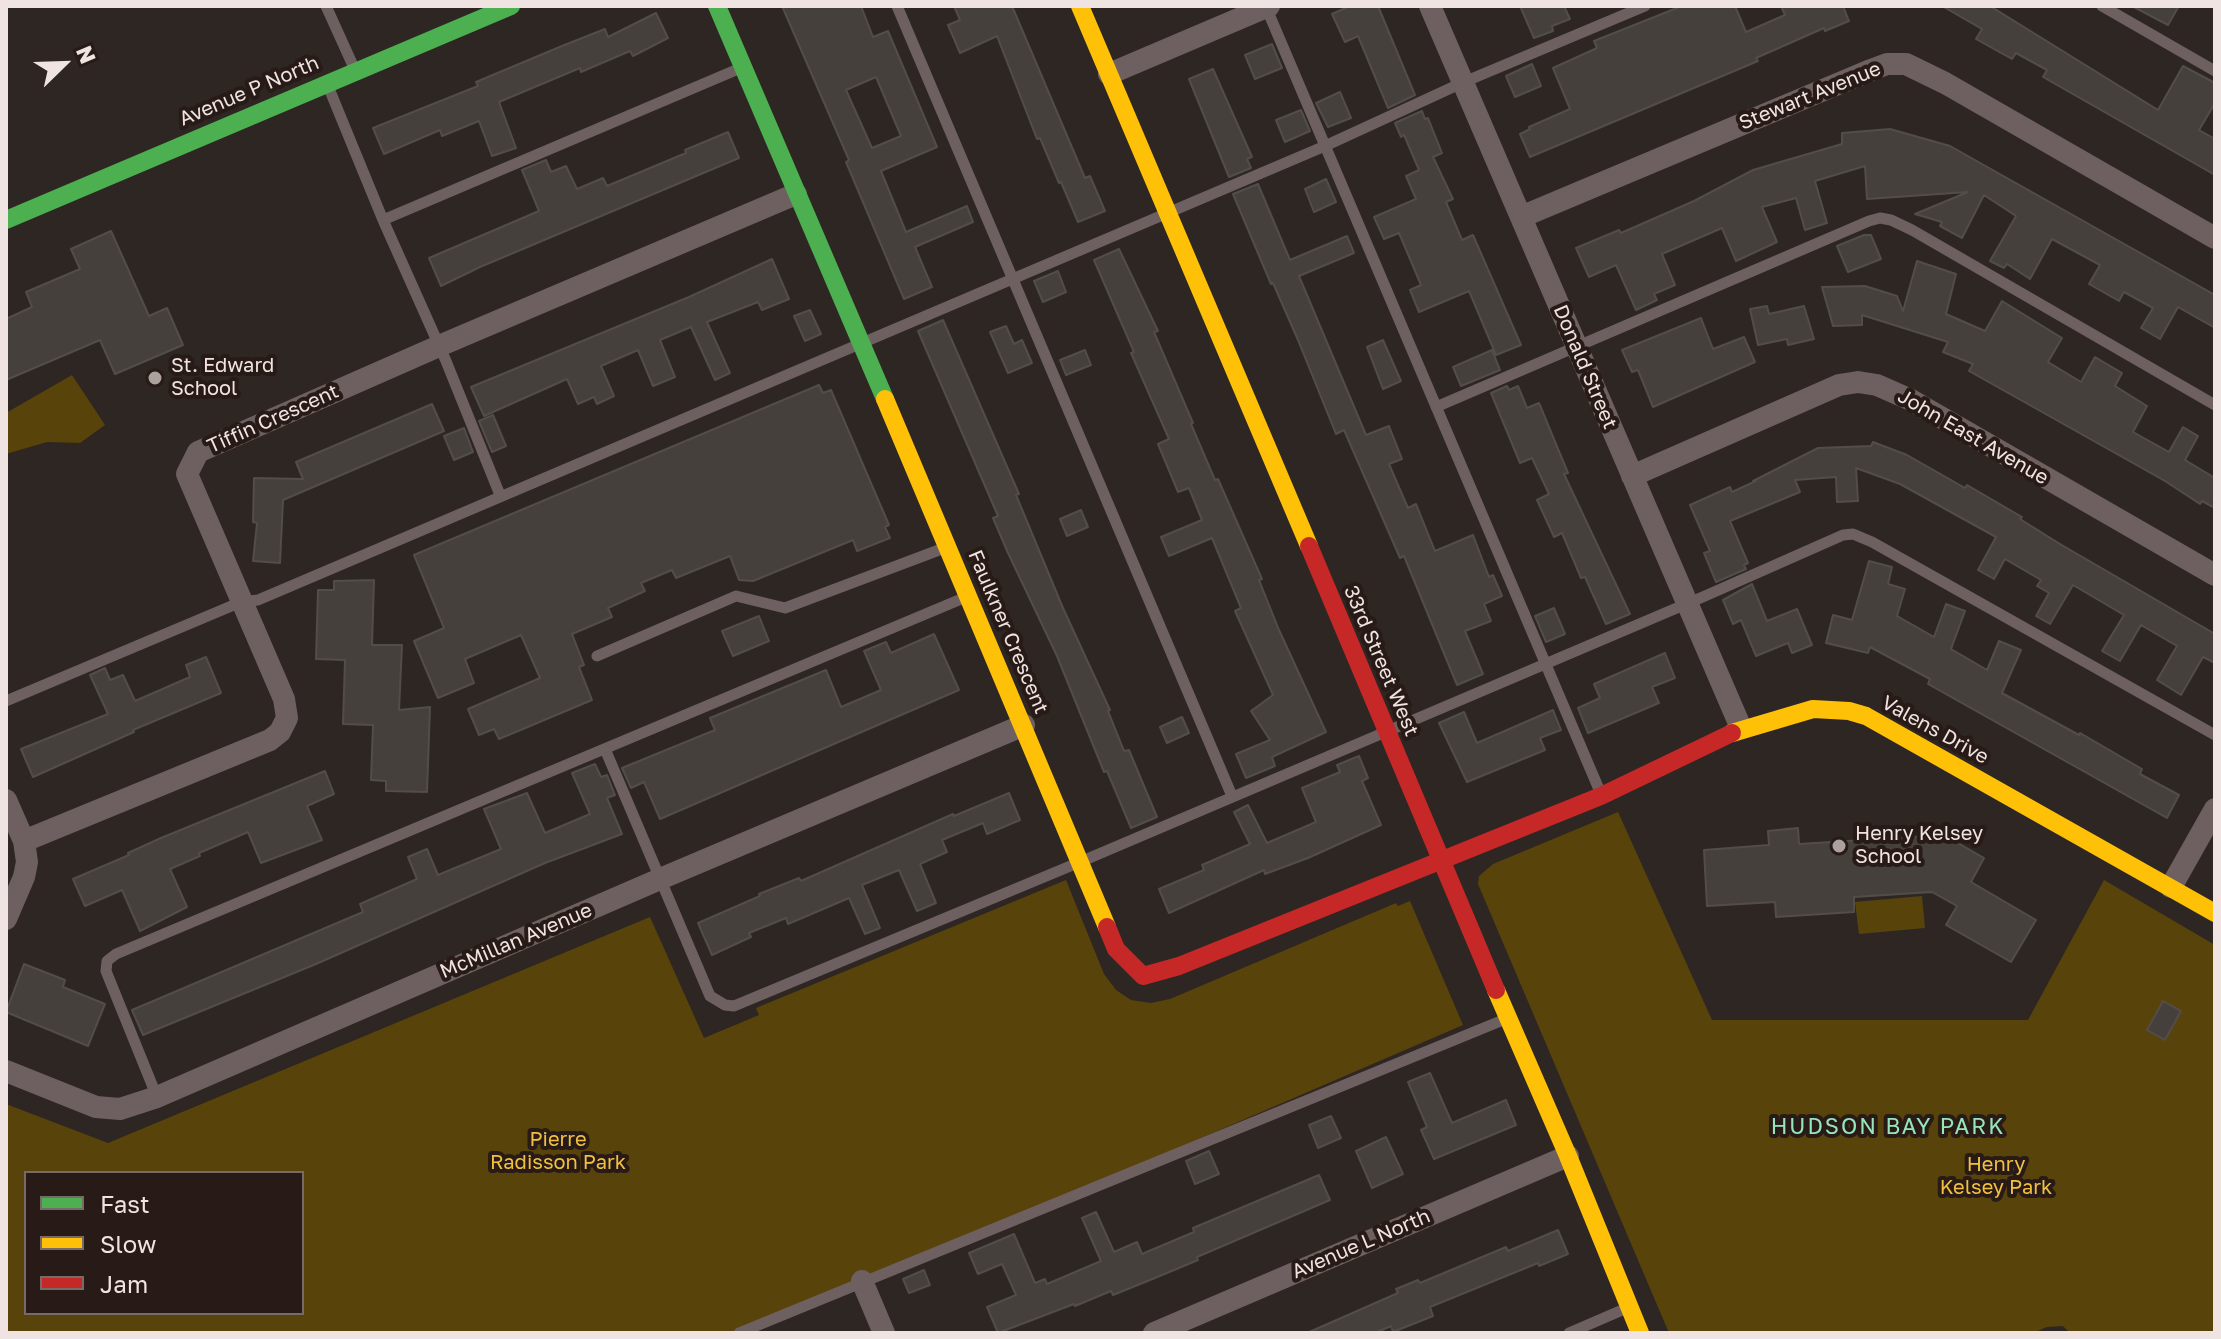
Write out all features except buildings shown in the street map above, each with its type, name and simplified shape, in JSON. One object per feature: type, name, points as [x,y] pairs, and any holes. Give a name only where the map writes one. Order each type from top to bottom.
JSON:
[{"type":"street","name":"Avenue P North","points":[[6,220],[511,6]]},
{"type":"street","name":"Faulkner Crescent","points":[[717,6],[1024,725],[1116,949],[1143,976],[1179,966],[1440,862]]},
{"type":"street","name":"33rd Street West","points":[[1080,6],[1440,862],[1568,1156],[1640,1333]]},
{"type":"street","name":"Donald Street","points":[[1430,6],[1741,728]]},
{"type":"street","points":[[1109,74],[1267,7]]},
{"type":"street","name":"Stewart Avenue","points":[[1521,217],[1871,70],[1887,64],[1906,64],[1945,83],[2215,238]]},
{"type":"street","name":"Tiffin Crescent","points":[[24,841],[270,740],[280,732],[287,718],[284,699],[187,474],[198,452],[796,194]]},
{"type":"street","name":"John East Avenue","points":[[1632,476],[1839,385],[1868,384],[1903,396],[2215,575]]},
{"type":"street","name":"Valens Drive","points":[[1440,862],[1601,796],[1741,728],[1813,709],[1832,708],[1866,716],[2215,913]]},
{"type":"street","name":"McMillan Avenue","points":[[6,1071],[96,1107],[120,1109],[157,1097],[1024,725]]},
{"type":"street","points":[[6,800],[24,841],[27,862],[6,919]]},
{"type":"street","points":[[2171,887],[2215,809]]},
{"type":"street","name":"Avenue L North","points":[[1154,1333],[1568,1156]]},
{"type":"street","points":[[862,1281],[884,1333]]},
{"type":"lane","points":[[326,6],[355,70]]},
{"type":"lane","points":[[897,6],[1232,796]]},
{"type":"lane","points":[[6,701],[241,602],[258,600],[1325,146],[1464,82],[1645,6]]},
{"type":"lane","points":[[2102,6],[2215,71]]},
{"type":"lane","points":[[1267,7],[1601,796]]},
{"type":"lane","points":[[383,220],[743,67]]},
{"type":"lane","points":[[326,82],[500,495]]},
{"type":"lane","points":[[1436,407],[1880,218],[1912,230],[2215,405]]},
{"type":"lane","points":[[605,749],[710,996],[725,1005],[734,1006],[1546,664],[1834,537],[1853,534],[1872,542],[2215,735]]},
{"type":"lane","points":[[597,656],[736,596],[785,608],[948,547]]},
{"type":"lane","points":[[157,1097],[106,971],[107,961],[116,954],[969,596]]},
{"type":"lane","points":[[739,1333],[1509,1018]]},
{"type":"lane","points":[[1569,1333],[1629,1307]]},
{"type":"green space","points":[[72,375],[105,425],[80,443],[47,442],[6,454],[6,413]]},
{"type":"green space","name":"Henry Kelsey Park","points":[[1618,812],[1712,1020],[2028,1020],[2104,880],[2215,945],[2215,1333],[2070,1333],[2063,1326],[2047,1327],[2033,1333],[1669,1333],[1478,884],[1479,876],[1493,864]]},
{"type":"green space","name":"Pierre Radisson Park","points":[[1066,880],[1104,974],[1116,990],[1131,1000],[1151,1003],[1170,999],[1396,903],[1398,906],[1410,901],[1463,1025],[749,1333],[6,1333],[6,1104],[108,1143],[650,917],[704,1038],[759,1015],[756,1008]]},
{"type":"green space","points":[[1922,896],[1925,928],[1859,934],[1855,902]]},
{"type":"traffic: fast","points":[[6,220],[511,6]]},
{"type":"traffic: fast","points":[[717,6],[885,399]]},
{"type":"traffic: slow","points":[[1080,6],[1309,546]]},
{"type":"traffic: slow","points":[[885,399],[1107,927]]},
{"type":"traffic: slow","points":[[1732,733],[1813,709],[1849,711],[1866,716],[2215,913]]},
{"type":"traffic: slow","points":[[1496,990],[1640,1333]]},
{"type":"traffic: jam","points":[[1309,546],[1496,990]]},
{"type":"traffic: jam","points":[[1107,927],[1116,949],[1143,976],[1179,966],[1601,796],[1732,733]]},
{"type":"place","name":"St. Edward School","points":[[155,378]]},
{"type":"place","name":"Henry Kelsey School","points":[[1839,846]]},
{"type":"district","name":"HUDSON BAY PARK","points":[[1888,1127]]}]
